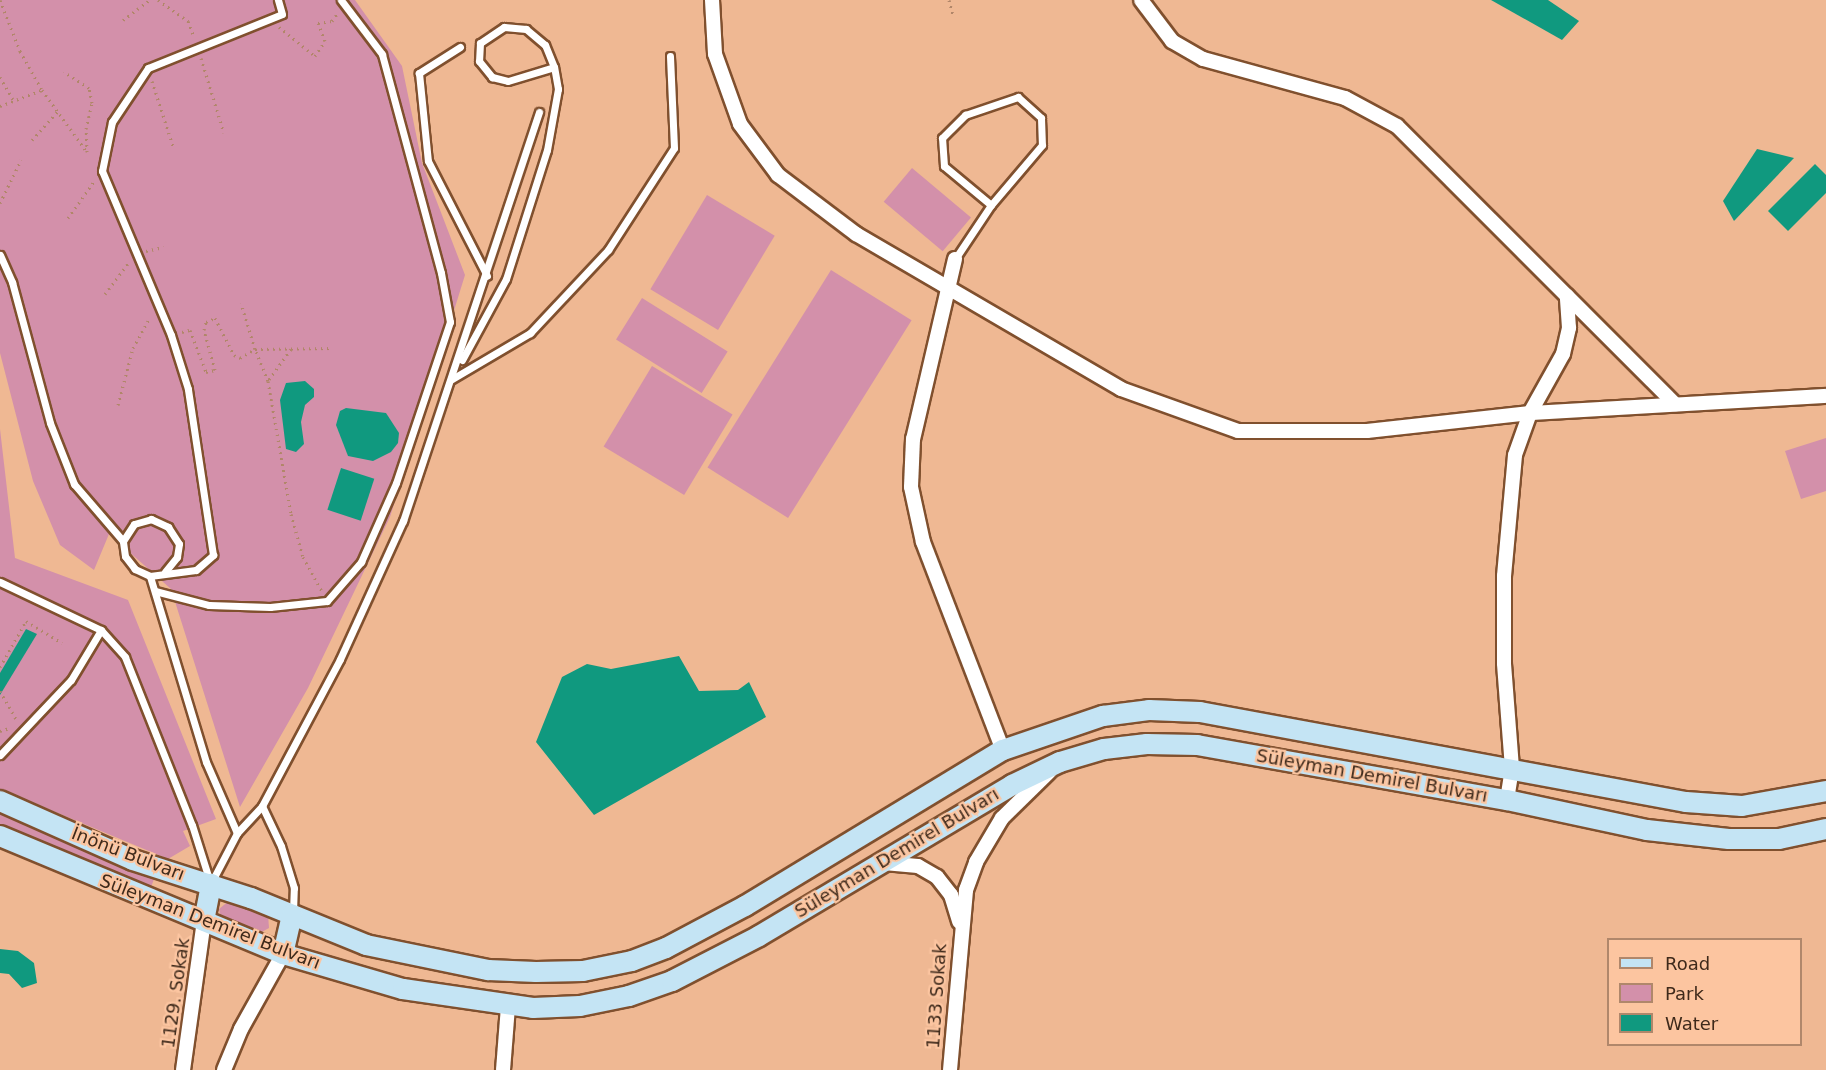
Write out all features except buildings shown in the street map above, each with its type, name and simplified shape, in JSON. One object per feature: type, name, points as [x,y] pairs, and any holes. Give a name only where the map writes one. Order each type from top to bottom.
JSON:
[{"type":"main road","name":"Süleyman Demirel Bulvarı","points":[[292,915],[366,945],[488,970],[583,971],[632,961],[666,948],[745,906],[1003,750],[1065,726],[1149,710],[1200,712],[1708,803],[1742,806],[1826,791]]},
{"type":"main road","name":"Süleyman Demirel Bulvarı","points":[[0,836],[283,954],[403,989],[508,1007],[580,1006],[629,996],[672,981],[759,936],[1012,785],[1060,762],[1125,746],[1197,746],[1507,800],[1647,830],[1729,839],[1779,838],[1826,829]]},
{"type":"main road","name":"İnönü Bulvarı","points":[[0,801],[133,860],[211,884],[292,915]]},
{"type":"main road","points":[[204,921],[211,884]]},
{"type":"main road","points":[[283,954],[292,915]]},
{"type":"street","points":[[712,0],[715,54],[740,124],[778,175],[856,234],[947,285],[1121,389],[1238,431],[1367,431],[1530,413],[1826,396]]},
{"type":"street","points":[[1141,0],[1173,40],[1203,59],[1345,98],[1397,126],[1675,404]]},
{"type":"street","points":[[955,259],[912,439],[911,487],[923,542],[1003,750]]},
{"type":"street","points":[[1507,800],[1512,768],[1504,663],[1504,576],[1515,455],[1530,413],[1563,354],[1569,328],[1567,296]]},
{"type":"street","name":"1133 Sokak","points":[[950,1070],[960,924],[966,890],[987,840],[1002,818],[1060,762]]},
{"type":"street","points":[[879,864],[918,866],[937,877],[951,895],[960,924]]},
{"type":"street","name":"1129. Sokak","points":[[183,1070],[204,921]]},
{"type":"street","points":[[224,1070],[241,1029],[283,954]]},
{"type":"street","points":[[503,1070],[508,1007]]},
{"type":"lane","points":[[0,255],[12,282],[50,423],[75,484],[123,541],[125,556],[135,569],[150,576],[165,572],[196,570],[213,555],[188,389],[158,302],[102,171],[112,122],[148,68],[198,50],[282,14],[278,0]]},
{"type":"lane","points":[[155,591],[209,605],[270,607],[327,601],[361,562],[396,483],[450,322],[441,273],[382,54],[342,2]]},
{"type":"lane","points":[[452,378],[506,279],[547,150],[558,89],[554,67],[545,45],[526,29],[504,27],[480,43],[479,61],[492,77],[508,81],[554,67]]},
{"type":"lane","points":[[460,47],[419,73],[428,162],[487,276]]},
{"type":"lane","points":[[452,378],[530,333],[608,250],[674,148],[670,56]]},
{"type":"lane","points":[[955,259],[991,205],[1042,145],[1041,118],[1018,97],[965,115],[942,138],[944,166],[991,205]]},
{"type":"lane","points":[[211,884],[237,833],[262,806],[340,659],[404,521],[487,276],[539,112]]},
{"type":"lane","points":[[123,541],[134,524],[151,519],[168,527],[179,544],[177,557],[165,572]]},
{"type":"lane","points":[[150,576],[206,762],[237,833]]},
{"type":"lane","points":[[0,582],[101,630],[125,657],[192,825],[211,884]]},
{"type":"lane","points":[[0,755],[71,680],[101,630]]},
{"type":"lane","points":[[262,806],[282,846],[294,888],[292,915]]},
{"type":"path","points":[[0,0],[20,51],[42,90],[87,152],[92,104],[89,88],[64,72]]},
{"type":"path","points":[[123,20],[150,0]]},
{"type":"path","points":[[158,0],[188,21],[224,134]]},
{"type":"path","points":[[949,0],[953,15]]},
{"type":"path","points":[[269,19],[315,56],[325,41],[318,23],[332,21],[342,2]]},
{"type":"path","points":[[148,68],[173,146]]},
{"type":"path","points":[[0,77],[14,101]]},
{"type":"path","points":[[0,106],[42,90]]},
{"type":"path","points":[[32,140],[58,111]]},
{"type":"path","points":[[0,202],[21,160]]},
{"type":"path","points":[[68,218],[102,171]]},
{"type":"path","points":[[105,294],[138,252],[164,247]]},
{"type":"path","points":[[118,405],[133,348],[158,302]]},
{"type":"path","points":[[241,303],[255,349],[268,381],[291,514],[303,557],[327,601]]},
{"type":"path","points":[[171,335],[190,330],[206,372],[215,370],[204,330],[206,322],[215,318],[220,323],[234,355],[240,358],[255,349],[333,348]]},
{"type":"path","points":[[268,381],[291,348]]},
{"type":"path","points":[[0,667],[26,621],[62,643]]},
{"type":"path","points":[[0,731],[19,725],[1,693]]},
{"type":"green space","points":[[0,0],[355,0],[402,66],[422,163],[465,275],[390,517],[308,688],[240,807],[171,589],[109,534],[94,570],[60,545],[33,481],[0,353]]},
{"type":"green space","points":[[912,168],[971,217],[943,251],[884,202]]},
{"type":"green space","points":[[707,195],[775,236],[718,330],[650,289]]},
{"type":"green space","points":[[831,270],[912,320],[788,518],[708,468]]},
{"type":"green space","points":[[642,298],[728,352],[702,393],[616,340]]},
{"type":"green space","points":[[652,366],[733,414],[684,495],[604,447]]},
{"type":"green space","points":[[0,429],[15,558],[128,600],[216,819],[183,831],[190,846],[168,859],[0,789]]},
{"type":"green space","points":[[1826,438],[1826,491],[1801,499],[1785,451]]},
{"type":"green space","points":[[0,814],[154,879],[150,890],[0,825]]},
{"type":"green space","points":[[230,900],[268,914],[269,928],[258,934],[221,918],[219,909]]},
{"type":"water","points":[[1491,0],[1548,0],[1579,21],[1562,40]]},
{"type":"water","points":[[1757,149],[1794,158],[1734,221],[1723,201]]},
{"type":"water","points":[[1815,164],[1826,175],[1826,193],[1788,231],[1768,211]]},
{"type":"water","points":[[305,381],[314,389],[314,397],[305,405],[301,422],[304,444],[296,452],[286,449],[280,400],[286,383]]},
{"type":"water","points":[[346,408],[386,413],[399,433],[398,443],[391,452],[373,461],[348,456],[336,425],[340,411]]},
{"type":"water","points":[[341,468],[374,479],[361,521],[327,510]]},
{"type":"water","points":[[26,629],[37,634],[0,695],[0,673]]},
{"type":"water","points":[[679,656],[699,691],[738,690],[749,682],[766,717],[594,815],[536,742],[562,677],[587,664],[611,669]]},
{"type":"water","points":[[0,949],[18,951],[34,963],[37,983],[22,988],[9,974],[0,973]]}]
